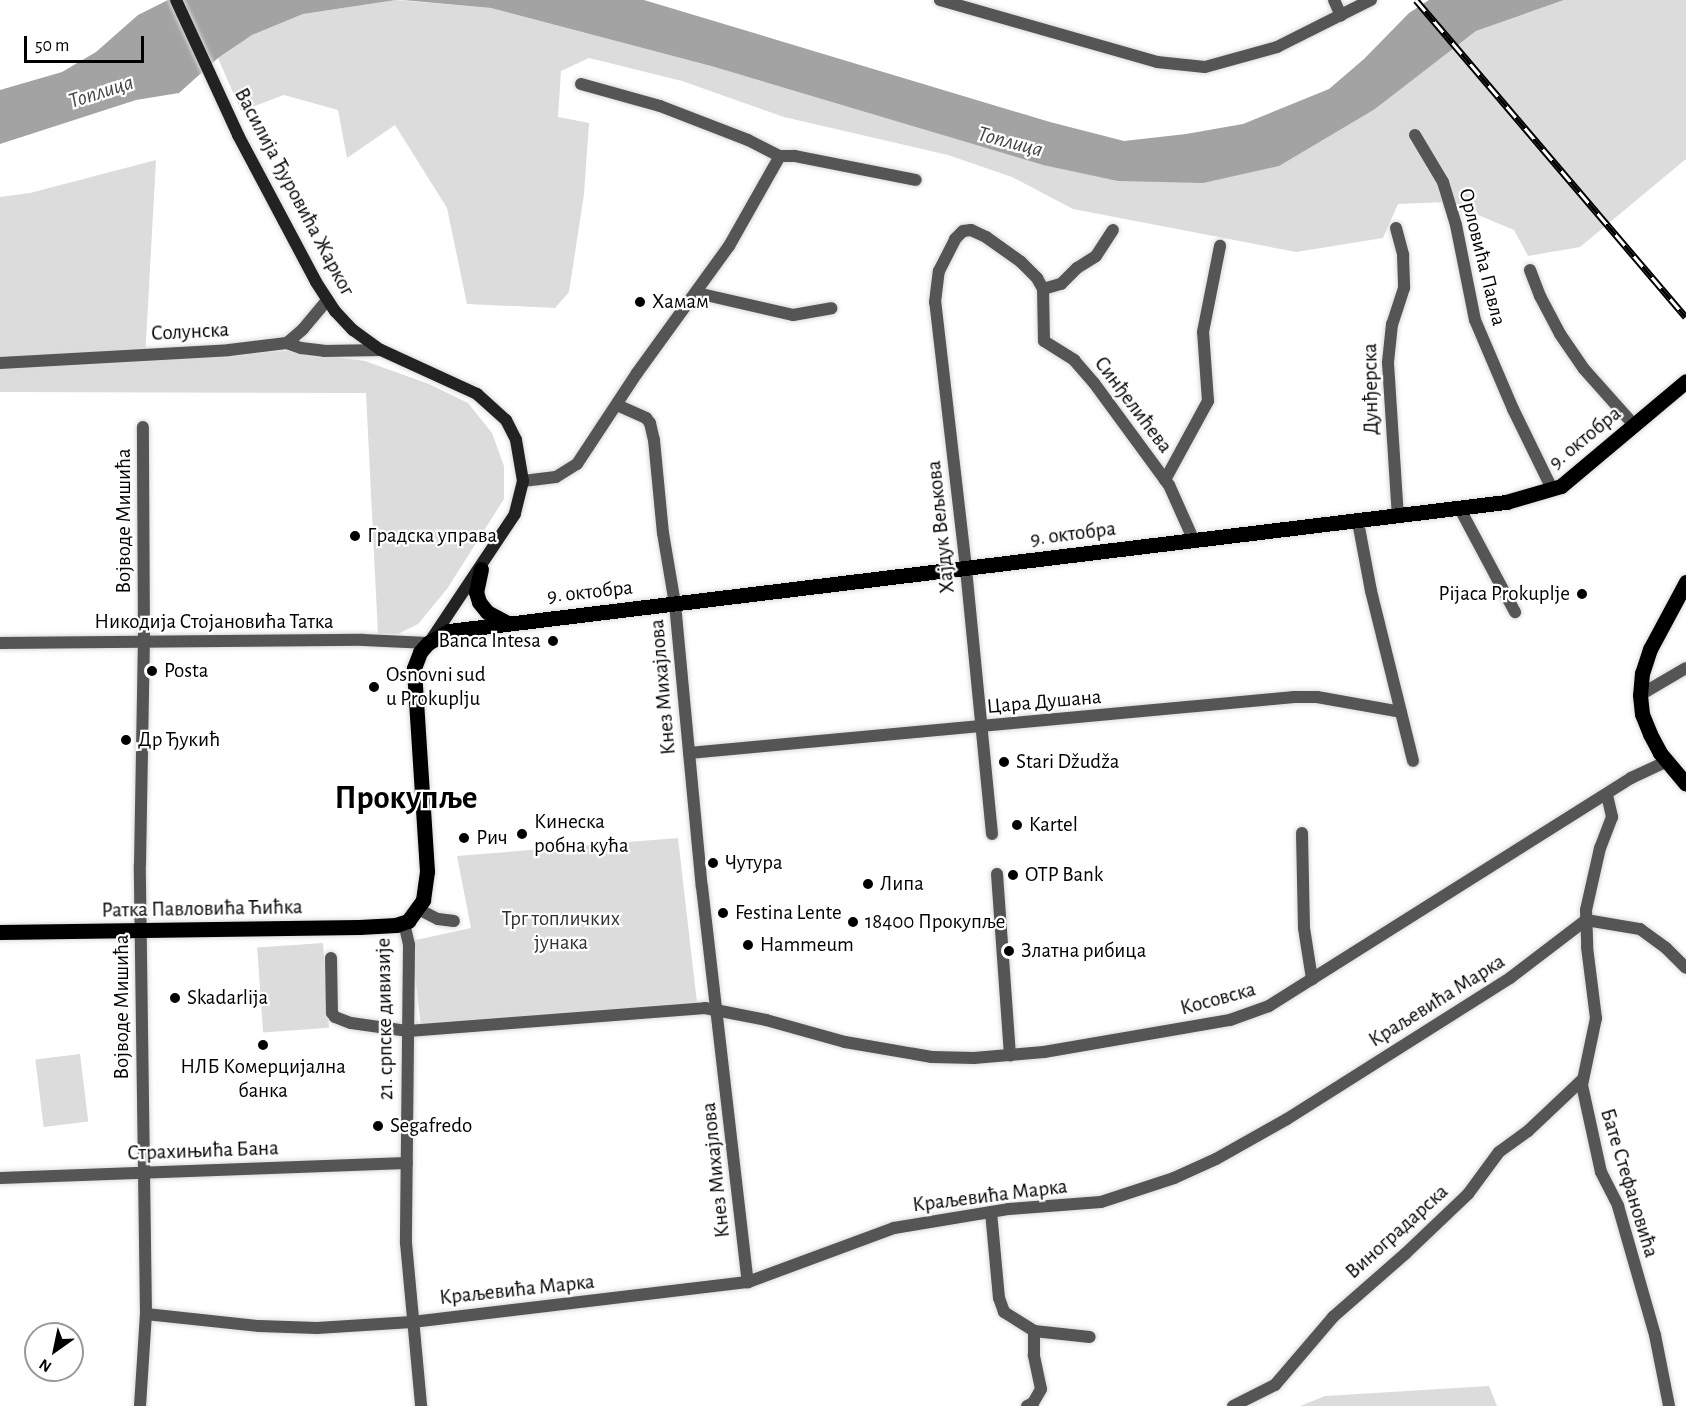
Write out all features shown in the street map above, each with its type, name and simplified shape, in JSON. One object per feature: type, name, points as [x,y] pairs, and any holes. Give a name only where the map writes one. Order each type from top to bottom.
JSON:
[{"type":"main road","name":"Василија Ђуровића Жарког","points":[[176,0],[238,135],[327,300],[352,330],[381,350],[466,386],[488,402],[512,430],[520,452],[523,482],[515,514],[481,568],[428,643]]},
{"type":"main road","name":"9. октобра","points":[[428,643],[449,631],[508,623],[1358,522],[1523,499],[1552,489],[1574,476],[1686,381]]},
{"type":"main road","points":[[481,568],[476,592],[479,602],[487,612],[508,623]]},
{"type":"main road","points":[[1686,582],[1650,649],[1642,674],[1640,695],[1646,725],[1667,761],[1686,784]]},
{"type":"main road","name":"21. српске дивизије","points":[[404,923],[418,909],[425,891],[427,872],[413,675],[416,660],[428,643]]},
{"type":"main road","name":"Ратка Павловића Ћићка","points":[[0,932],[141,932],[358,927],[404,923]]},
{"type":"street","points":[[940,0],[1157,62],[1205,67],[1252,56],[1371,0]]},
{"type":"street","points":[[1334,0],[1341,16]]},
{"type":"street","points":[[581,84],[660,106],[748,140],[780,156],[795,156],[916,180]]},
{"type":"street","name":"Орловића Павла","points":[[1415,135],[1446,193],[1456,225],[1475,320],[1513,409],[1552,489]]},
{"type":"street","points":[[523,482],[541,480],[568,471],[584,454],[637,373],[697,293],[749,215],[780,156]]},
{"type":"street","name":"Дунђерска","points":[[1396,228],[1403,255],[1404,288],[1392,324],[1388,363],[1398,516]]},
{"type":"street","name":"Хајдук Вељкова","points":[[992,834],[966,568],[935,302],[942,264],[958,235],[970,230],[986,237],[1030,269],[1042,289]]},
{"type":"street","points":[[1042,289],[1061,284],[1081,265],[1096,256],[1113,230]]},
{"type":"street","points":[[1165,480],[1208,401],[1204,324],[1220,246]]},
{"type":"street","points":[[1530,270],[1540,296],[1560,334],[1584,369],[1634,425]]},
{"type":"street","name":"Синђелићева","points":[[1042,289],[1044,340],[1074,360],[1083,370],[1165,480],[1194,541]]},
{"type":"street","points":[[697,293],[793,315],[831,308]]},
{"type":"street","points":[[287,343],[303,329],[327,300]]},
{"type":"street","name":"Солунска","points":[[0,363],[229,350],[287,343],[324,351],[381,350]]},
{"type":"street","name":"Кнез Михајлова","points":[[617,405],[646,418],[652,429],[663,533],[675,604],[702,887],[748,1282]]},
{"type":"street","name":"Војводе Мишића","points":[[140,1406],[146,1314],[142,1172],[141,932],[144,642],[143,427]]},
{"type":"street","points":[[1460,509],[1515,612]]},
{"type":"street","points":[[1358,522],[1371,591],[1413,761]]},
{"type":"street","name":"Никодија Стојановића Татка","points":[[0,643],[363,640],[428,643]]},
{"type":"street","points":[[1640,695],[1686,668]]},
{"type":"street","name":"Цара Душана","points":[[689,753],[1308,696],[1401,712]]},
{"type":"street","name":"Косовска","points":[[717,1009],[890,1051],[951,1059],[1010,1056],[1230,1020],[1269,1006],[1631,778],[1667,761]]},
{"type":"street","name":"Бате Стефановића","points":[[1607,795],[1612,818],[1587,899],[1586,920],[1596,1018],[1582,1080],[1593,1140],[1606,1185],[1618,1206],[1649,1313],[1669,1406]]},
{"type":"street","points":[[1302,833],[1304,928],[1312,979]]},
{"type":"street","points":[[997,874],[1010,1056]]},
{"type":"street","points":[[418,909],[438,919],[454,921]]},
{"type":"street","points":[[1586,920],[1640,929],[1662,944],[1686,968]]},
{"type":"street","name":"Краљевића Марка","points":[[146,1314],[288,1329],[412,1322],[748,1282],[894,1228],[1025,1207],[1081,1205],[1111,1199],[1156,1186],[1216,1159],[1287,1119],[1510,978],[1586,920]]},
{"type":"street","name":"21. српске дивизије","points":[[404,923],[409,945],[406,1225],[412,1322],[421,1406]]},
{"type":"street","points":[[331,958],[332,1013],[335,1017],[351,1023],[408,1031],[690,1008],[717,1009]]},
{"type":"street","name":"Виноградарска","points":[[1233,1406],[1275,1385],[1333,1317],[1405,1254],[1468,1194],[1499,1152],[1528,1131],[1582,1080]]},
{"type":"street","name":"Страхињића Бана","points":[[0,1178],[407,1163]]},
{"type":"street","points":[[991,1212],[1001,1305],[1008,1316],[1034,1331],[1090,1338]]},
{"type":"street","points":[[1028,1406],[1033,1403],[1041,1389],[1034,1355],[1034,1331]]},
{"type":"green space","points":[[396,0],[491,8],[711,66],[1043,165],[1375,109],[1476,31],[1564,0],[1686,0],[1686,159],[1580,247],[1528,256],[1514,230],[1447,202],[1398,204],[1383,238],[1296,252],[1073,209],[1012,177],[948,155],[784,117],[682,81],[589,58],[561,71],[558,117],[589,123],[584,194],[569,292],[555,308],[467,304],[447,208],[395,125],[347,158],[338,110],[284,95],[241,111],[218,58],[252,35],[303,14]]},
{"type":"green space","points":[[156,160],[145,359],[288,351],[365,361],[429,384],[468,403],[492,433],[504,466],[504,499],[447,589],[418,624],[398,634],[378,634],[366,393],[0,392],[0,197],[30,193]]},
{"type":"green space","name":"Трг топличких јунака","points":[[678,838],[697,1003],[421,1026],[411,941],[471,928],[457,856]]},
{"type":"green space","points":[[323,943],[329,1028],[263,1032],[257,948]]},
{"type":"green space","points":[[80,1054],[88,1121],[44,1127],[35,1059]]},
{"type":"green space","points":[[1489,1386],[1497,1406],[1300,1406],[1325,1396]]},
{"type":"water","name":"Топлица","points":[[168,0],[396,0],[303,14],[252,35],[218,58],[179,93],[136,100],[0,144],[0,90],[62,72],[96,52],[138,15]]},
{"type":"water","name":"Топлица","points":[[402,0],[644,0],[1050,122],[1124,141],[1186,134],[1243,124],[1329,89],[1364,59],[1409,13],[1429,0],[1564,0],[1476,31],[1375,109],[1279,166],[1203,183],[1118,181],[1043,165],[711,66],[491,8]]},
{"type":"railway","points":[[1416,0],[1686,317]]},
{"type":"place","name":"Хамам","points":[[640,302]]},
{"type":"place","name":"Градска управа","points":[[355,536]]},
{"type":"place","name":"Pijaca Prokuplje","points":[[1582,594]]},
{"type":"place","name":"Banca Intesa","points":[[553,641]]},
{"type":"place","name":"Posta","points":[[152,671]]},
{"type":"place","name":"Osnovni sud u Prokuplju","points":[[374,687]]},
{"type":"place","name":"Др Ђукић","points":[[126,740]]},
{"type":"place","name":"Stari Džudža","points":[[1004,762]]},
{"type":"place","name":"Kartel","points":[[1017,825]]},
{"type":"place","name":"Кинеска робна кућа","points":[[522,834]]},
{"type":"place","name":"Рич","points":[[464,838]]},
{"type":"place","name":"Чутура","points":[[713,863]]},
{"type":"place","name":"OTP Bank","points":[[1013,875]]},
{"type":"place","name":"Липа","points":[[868,884]]},
{"type":"place","name":"Festina Lente","points":[[723,913]]},
{"type":"place","name":"18400 Прокупље","points":[[853,922]]},
{"type":"place","name":"Hammeum","points":[[748,945]]},
{"type":"place","name":"Златна рибица","points":[[1009,951]]},
{"type":"place","name":"Skadarlija","points":[[175,998]]},
{"type":"place","name":"НЛБ Комерцијална банка","points":[[263,1045]]},
{"type":"place","name":"Segafredo","points":[[378,1126]]},
{"type":"district","name":"Прокупље","points":[[406,799]]}]
